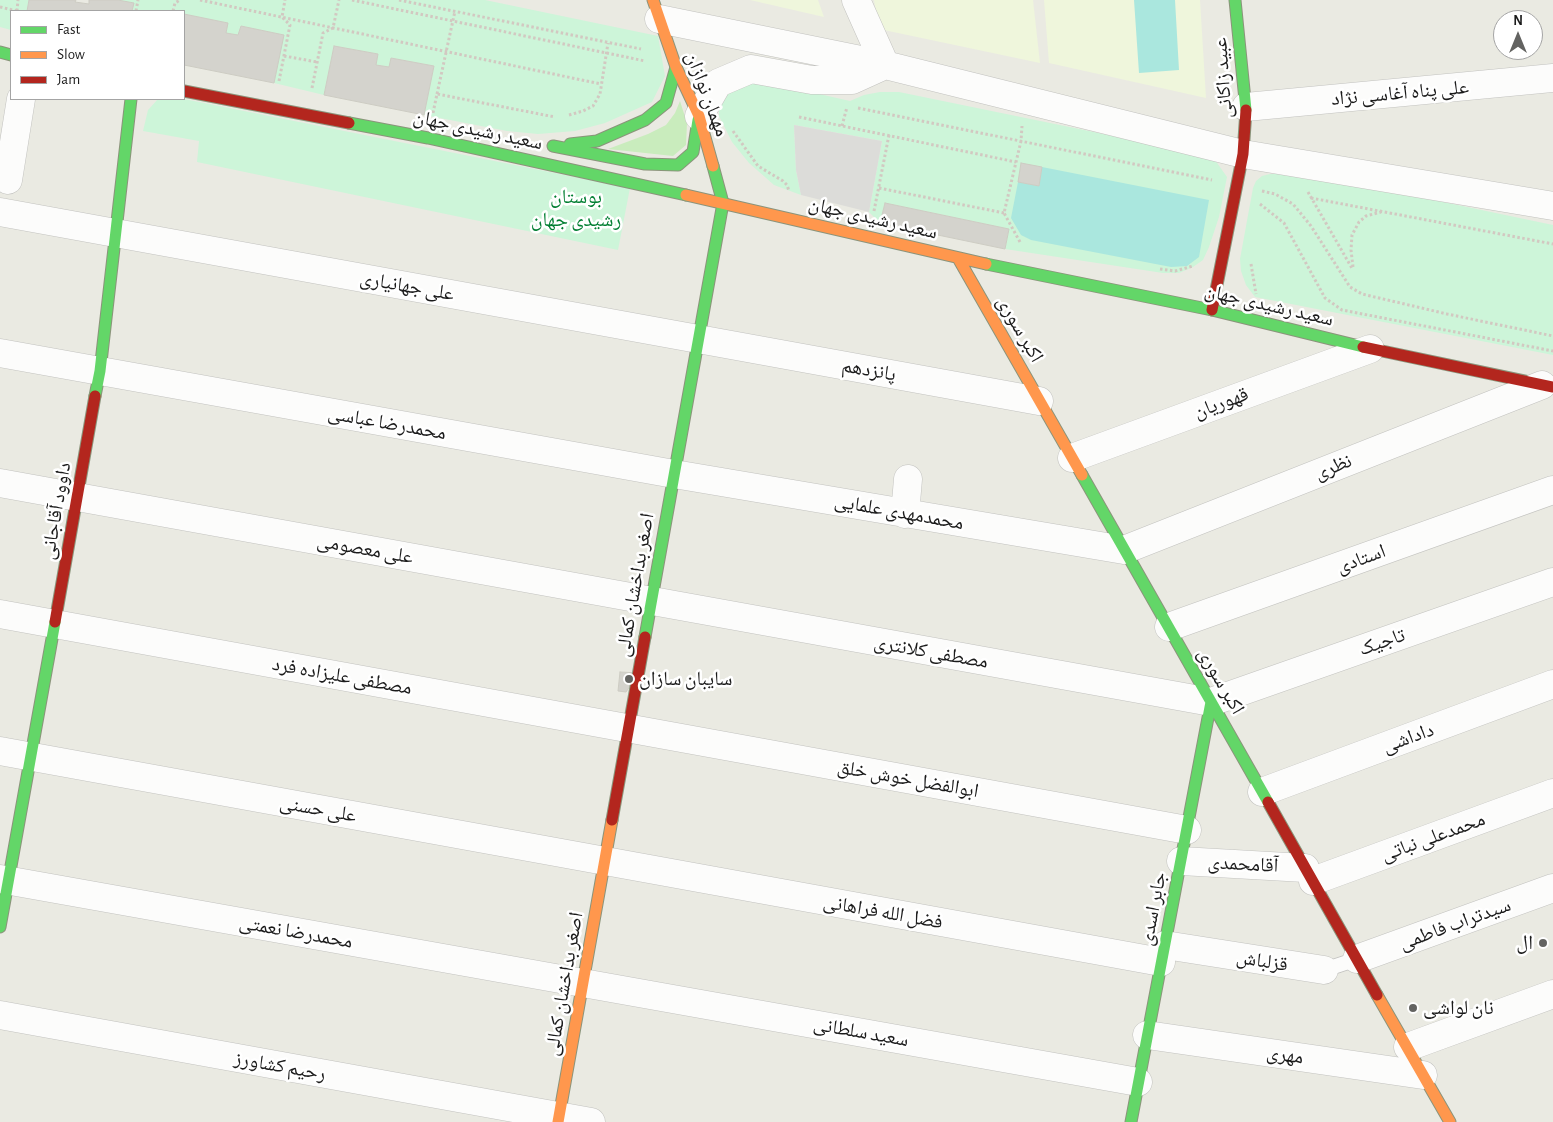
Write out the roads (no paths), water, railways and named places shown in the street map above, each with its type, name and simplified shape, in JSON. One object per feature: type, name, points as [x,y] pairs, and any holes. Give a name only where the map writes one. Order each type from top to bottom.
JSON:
[{"type":"street","points":[[856,0],[885,65]]},
{"type":"street","name":"عبید زاکانی","points":[[1212,310],[1243,154],[1246,107],[1235,0]]},
{"type":"street","points":[[656,10],[1243,154],[1553,206]]},
{"type":"street","name":"مهمان نوازان","points":[[656,10],[676,67],[698,116],[723,202]]},
{"type":"street","points":[[698,116],[718,83],[751,69],[812,80],[852,80],[885,65]]},
{"type":"street","name":"سعید رشیدی جهان","points":[[676,67],[666,103],[646,120],[597,141],[549,145],[645,164],[678,165],[693,152],[698,116]]},
{"type":"street","name":"علی پناه آغاسی نژاد","points":[[1246,107],[1553,78]]},
{"type":"street","name":"سعید رشیدی جهان","points":[[185,91],[428,138],[723,202],[958,258],[1212,310],[1370,349],[1547,386]]},
{"type":"street","points":[[8,180],[21,100]]},
{"type":"street","name":"داوود آقاجانی","points":[[0,927],[4,880],[31,756],[100,371],[131,100]]},
{"type":"street","name":"اصغر بداخشان کمالی","points":[[559,1119],[723,202]]},
{"type":"street","name":"علی جهانیاری","points":[[0,212],[698,340]]},
{"type":"street","name":"اکبر سوری","points":[[958,258],[1450,1122]]},
{"type":"street","name":"پانزدهم","points":[[698,340],[1040,401]]},
{"type":"street","name":"قهوریان","points":[[1072,458],[1370,349]]},
{"type":"street","name":"محمدرضا عباسی","points":[[0,353],[674,474]]},
{"type":"street","name":"نظری","points":[[1124,550],[1547,386]]},
{"type":"street","name":"محمدمهدی علمایی","points":[[674,474],[1124,550]]},
{"type":"street","points":[[905,514],[908,479]]},
{"type":"street","name":"علی معصومی","points":[[0,483],[652,601]]},
{"type":"street","name":"استادی","points":[[1168,627],[1553,490]]},
{"type":"street","name":"تاجیک","points":[[1211,702],[1553,582]]},
{"type":"street","name":"مصطفی کلانتری","points":[[652,601],[1211,702]]},
{"type":"street","name":"مصطفی علیزاده فرد","points":[[0,614],[629,728]]},
{"type":"street","name":"داداشی","points":[[1262,792],[1553,684]]},
{"type":"street","name":"جابر اسدی","points":[[1131,1122],[1211,702]]},
{"type":"street","name":"ابوالفضل خوش خلق","points":[[629,728],[1187,830]]},
{"type":"street","name":"علی حسنی","points":[[0,751],[605,861]]},
{"type":"street","name":"محمدعلی نباتی","points":[[1309,874],[1553,793]]},
{"type":"street","name":"فضل الله فراهانی","points":[[605,861],[1163,954]]},
{"type":"street","name":"آقامحمدی","points":[[1181,861],[1309,874]]},
{"type":"street","name":"محمدرضا نعمتی","points":[[4,880],[583,983]]},
{"type":"street","name":"سیدتراب فاطمی","points":[[1358,959],[1553,888]]},
{"type":"street","name":"قزلباش","points":[[1163,954],[1324,970]]},
{"type":"street","name":"سعید سلطانی","points":[[583,983],[1138,1082]]},
{"type":"street","points":[[1408,1047],[1553,994]]},
{"type":"street","name":"رحیم کشاورز","points":[[0,1015],[559,1119],[591,1122]]},
{"type":"street","name":"مهری","points":[[1147,1035],[1423,1075]]},
{"type":"lane","name":"قزلباش","points":[[1324,970],[1358,959]]},
{"type":"place","name":"سایبان سازان","points":[[629,679]]},
{"type":"place","name":"ال","points":[[1543,943]]},
{"type":"place","name":"نان لواشی","points":[[1413,1008]]},
{"type":"park label","name":"بوستان رشیدی جهان","points":[[576,208]]}]
